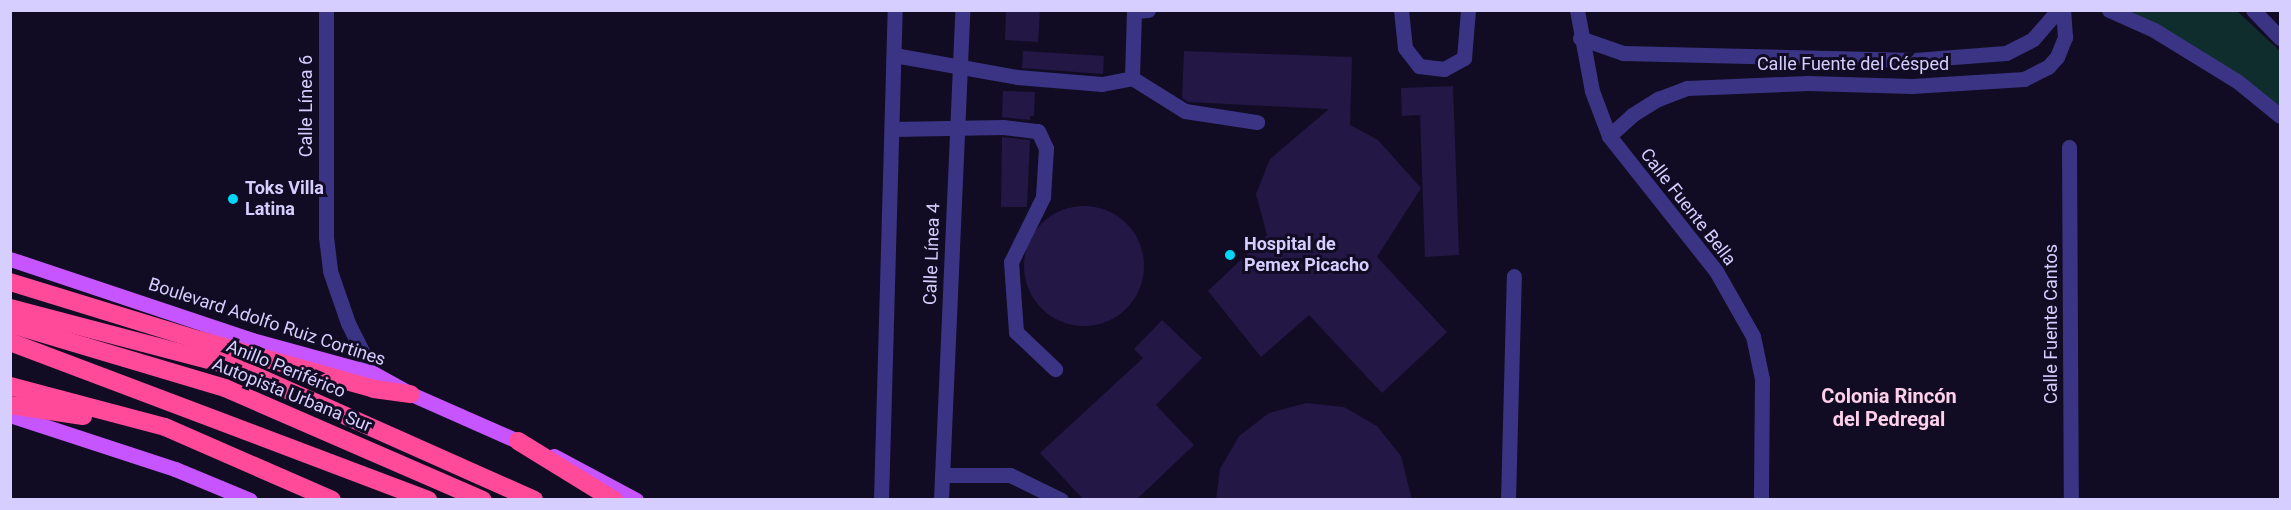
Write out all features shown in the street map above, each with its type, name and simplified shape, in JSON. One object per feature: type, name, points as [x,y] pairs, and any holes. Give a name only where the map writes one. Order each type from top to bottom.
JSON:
[{"type":"highway","points":[[10,282],[199,340],[374,389],[411,394]]},
{"type":"highway","name":"Anillo Periférico","points":[[10,308],[238,368],[534,500]]},
{"type":"highway","name":"Autopista Urbana Sur","points":[[10,324],[225,388],[483,500]]},
{"type":"highway","points":[[10,342],[428,500]]},
{"type":"highway","points":[[10,354],[53,357]]},
{"type":"highway","points":[[10,386],[165,427],[332,500]]},
{"type":"highway","points":[[10,405],[165,427]]},
{"type":"highway","points":[[518,441],[614,500]]},
{"type":"main road","name":"Boulevard Adolfo Ruiz Cortines","points":[[10,259],[252,340],[373,373],[411,394],[578,466],[636,500]]},
{"type":"main road","points":[[10,415],[175,469],[250,500]]},
{"type":"street","name":"Calle Línea 6","points":[[326,10],[326,237],[330,271],[348,323],[373,373]]},
{"type":"street","points":[[881,500],[895,10]]},
{"type":"street","name":"Calle Línea 4","points":[[941,500],[962,10]]},
{"type":"street","points":[[1119,10],[1148,10]]},
{"type":"street","points":[[1401,10],[1405,48],[1419,66],[1444,69],[1464,58],[1468,10]]},
{"type":"street","name":"Calle Fuente Bella","points":[[1577,10],[1580,38],[1592,91],[1609,136],[1716,271],[1753,336],[1762,379],[1761,500]]},
{"type":"street","name":"Calle Fuente del Césped","points":[[1580,38],[1623,53],[1808,55],[1914,60],[2006,53],[2033,39],[2060,10]]},
{"type":"street","name":"Calle Fuente del Césped","points":[[1609,136],[1632,115],[1658,99],[1687,88],[1808,83],[1912,86],[2024,79],[2048,67],[2057,57],[2065,38],[2060,10]]},
{"type":"street","points":[[2109,10],[2154,30],[2237,81],[2280,116]]},
{"type":"street","points":[[2253,10],[2280,38]]},
{"type":"street","points":[[1132,78],[1134,11]]},
{"type":"street","points":[[894,55],[1017,77],[1102,84],[1132,78],[1185,111],[1257,122]]},
{"type":"street","points":[[1808,55],[1808,83]]},
{"type":"street","points":[[892,129],[1003,127],[1038,131],[1046,148],[1043,196],[1011,262],[1016,332],[1056,369]]},
{"type":"street","name":"Calle Fuente Cantos","points":[[2069,147],[2071,500]]},
{"type":"street","points":[[1508,500],[1514,276]]},
{"type":"street","points":[[942,475],[1010,475],[1061,500]]},
{"type":"green space","points":[[2128,11],[2237,11],[2280,51],[2280,107]]},
{"type":"building","points":[[1006,10],[1040,10],[1038,42],[1005,40]]},
{"type":"building","points":[[1023,51],[1104,56],[1103,74],[1022,68]]},
{"type":"building","points":[[1184,51],[1352,57],[1350,125],[1378,140],[1421,188],[1377,257],[1447,332],[1382,393],[1309,315],[1261,357],[1208,291],[1267,235],[1256,194],[1270,159],[1329,109],[1188,102],[1182,98]]},
{"type":"building","points":[[1453,86],[1459,255],[1425,257],[1420,115],[1402,116],[1401,88]]},
{"type":"building","points":[[1003,91],[1035,92],[1034,116],[1030,116],[1030,120],[1002,117]]},
{"type":"building","points":[[1002,137],[1030,140],[1027,207],[1001,207]]},
{"type":"building","points":[[1084,206],[1107,210],[1127,223],[1140,243],[1144,266],[1140,289],[1127,309],[1107,322],[1084,326],[1061,322],[1041,309],[1028,289],[1024,266],[1028,243],[1041,223],[1061,210]]},
{"type":"building","points":[[1162,320],[1202,358],[1156,405],[1194,445],[1136,500],[1084,500],[1040,453],[1143,358],[1134,349]]},
{"type":"building","points":[[1306,403],[1344,407],[1377,426],[1401,456],[1412,500],[1216,500],[1220,469],[1239,436],[1269,413]]},
{"type":"place","name":"Toks Villa Latina","points":[[233,199]]},
{"type":"place","name":"Hospital de Pemex Picacho","points":[[1230,255]]},
{"type":"district","name":"Colonia Rincón del Pedregal","points":[[1889,408]]}]
